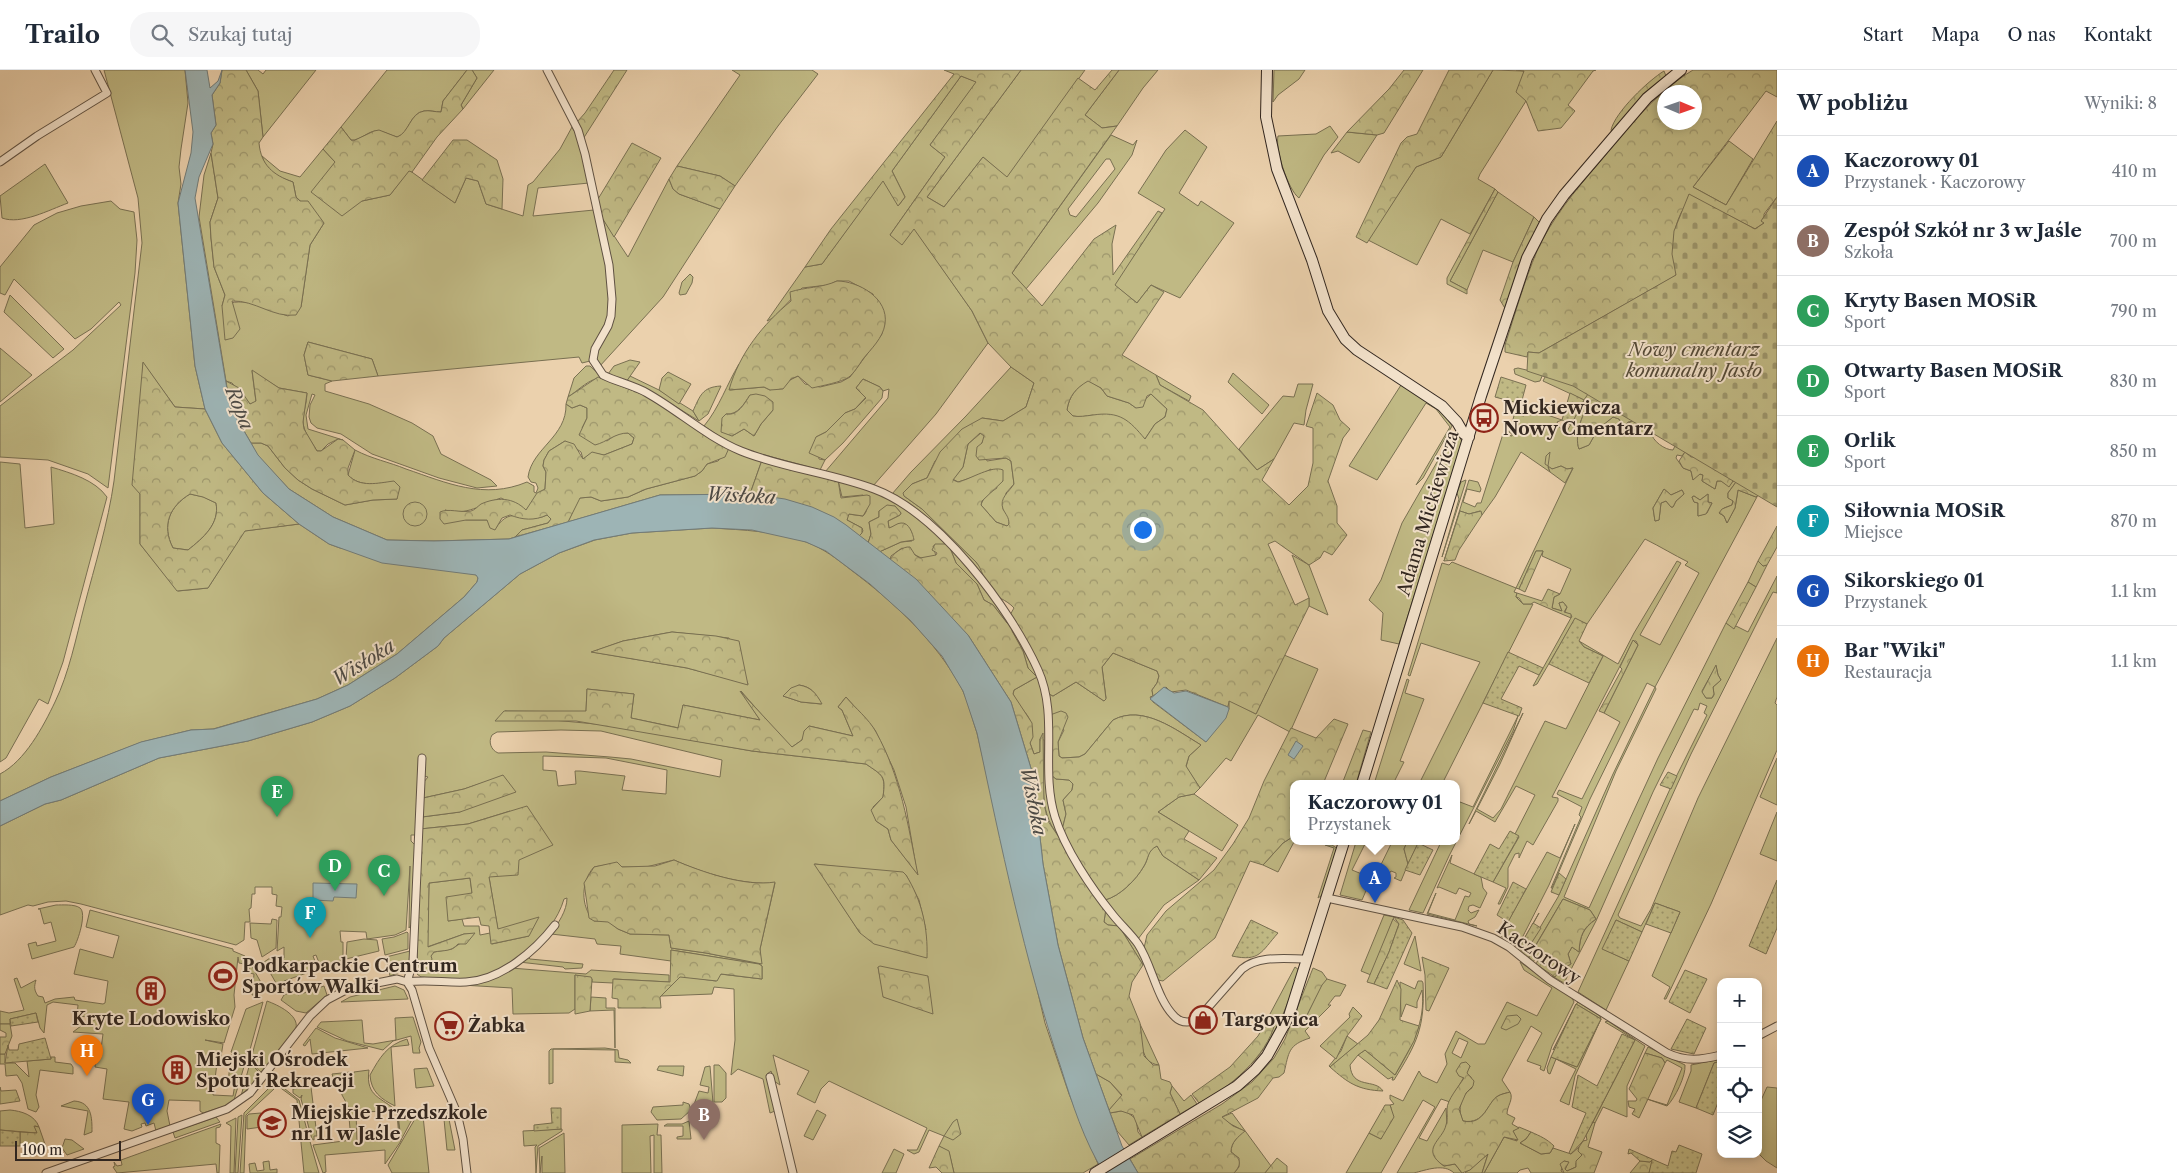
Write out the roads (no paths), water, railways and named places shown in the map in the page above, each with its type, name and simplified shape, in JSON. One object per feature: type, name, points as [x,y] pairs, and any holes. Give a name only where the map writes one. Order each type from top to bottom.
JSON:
[{"type":"street","points":[[0,162],[107,93],[95,70]]},
{"type":"street","points":[[547,70],[578,130],[609,265],[612,299],[611,316],[593,356],[594,363],[602,375],[646,392],[743,452],[873,488],[900,500],[928,523],[961,557],[1015,625],[1045,689],[1048,713],[1049,791],[1054,816],[1060,832],[1105,905],[1138,944],[1166,1004],[1178,1019],[1186,1022],[1197,1020],[1242,968],[1248,964],[1267,960],[1307,959]]},
{"type":"street","points":[[1267,70],[1266,118],[1277,169],[1312,260],[1328,311],[1336,326],[1357,350],[1442,406],[1457,422],[1464,434],[1469,437]]},
{"type":"street","name":"Adama Mickiewicza","points":[[1363,780],[1469,437],[1527,258],[1547,219],[1564,195],[1647,98],[1671,73],[1681,70]]},
{"type":"street","points":[[422,758],[413,962],[408,982],[429,1048],[456,1107],[463,1139],[467,1173]]},
{"type":"street","points":[[1095,1173],[1237,1086],[1255,1070],[1270,1052],[1289,1016],[1343,845]]},
{"type":"street","name":"Kaczorowy","points":[[1327,898],[1448,924],[1484,934],[1509,947],[1550,980],[1666,1053],[1689,1060],[1717,1056]]},
{"type":"street","points":[[46,1173],[227,1109],[250,1093],[310,1016],[327,1000],[346,990],[397,979],[408,982],[434,980],[464,982],[480,979],[525,956],[544,939],[555,925]]},
{"type":"street","points":[[1762,1034],[1777,1026]]},
{"type":"street","points":[[770,1077],[793,1173]]},
{"type":"water","name":"Wisłoka","points":[[185,70],[207,70],[210,88],[218,81],[222,70],[220,83],[212,95],[216,125],[211,133],[213,144],[199,177],[195,198],[230,407],[258,455],[289,489],[333,517],[387,540],[434,541],[509,539],[660,495],[750,494],[785,499],[812,507],[846,525],[916,579],[968,635],[1011,702],[1033,775],[1043,864],[1058,945],[1083,1038],[1122,1146],[1138,1173],[1104,1173],[1090,1148],[1074,1108],[1024,944],[977,733],[963,691],[942,656],[910,620],[870,584],[826,551],[806,542],[752,530],[712,528],[632,533],[594,540],[559,553],[520,574],[444,638],[438,646],[395,678],[350,706],[312,722],[248,741],[159,758],[61,800],[45,804],[0,826],[0,801],[51,777],[141,742],[191,730],[214,729],[317,699],[348,685],[397,654],[464,597],[477,582],[478,578],[476,575],[382,563],[329,544],[299,524],[263,493],[222,443],[205,409],[195,366],[178,203],[191,153],[193,132]]},
{"type":"water","points":[[1164,687],[1174,693],[1186,691],[1228,707],[1226,718],[1206,742],[1150,699]]},
{"type":"water","points":[[1296,741],[1303,746],[1294,759],[1288,755]]},
{"type":"water","points":[[313,883],[357,884],[356,898],[334,897],[333,901],[313,900]]},
{"type":"place","name":"Mickiewicza Nowy Cmentarz","points":[[1484,418]]},
{"type":"place","name":"Orlik","points":[[277,817]]},
{"type":"place","name":"Otwarty Basen MOSiR","points":[[335,891]]},
{"type":"place","name":"Kryty Basen MOSiR","points":[[384,896]]},
{"type":"place","name":"Kaczorowy 01","points":[[1375,903]]},
{"type":"place","name":"Siłownia MOSiR","points":[[310,938]]},
{"type":"place","name":"Podkarpackie Centrum Sportów Walki","points":[[223,976]]},
{"type":"place","name":"Kryte Lodowisko","points":[[151,991]]},
{"type":"place","name":"Targowica","points":[[1203,1020]]},
{"type":"place","name":"Żabka","points":[[449,1026]]},
{"type":"place","name":"Miejski Ośrodek Spotu i Rekreacji","points":[[177,1070]]},
{"type":"place","name":"Bar \"Wiki\"","points":[[87,1076]]},
{"type":"place","name":"Miejskie Przedszkole nr 11 w Jaśle","points":[[272,1123]]},
{"type":"place","name":"Sikorskiego 01","points":[[148,1125]]},
{"type":"place","name":"Zespół Szkół nr 3 w Jaśle","points":[[704,1140]]},
{"type":"park label","name":"Nowy cmentarz komunalny Jasło","points":[[1694,360]]},
{"type":"water label","name":"Ropa","points":[[240,408]]}]
